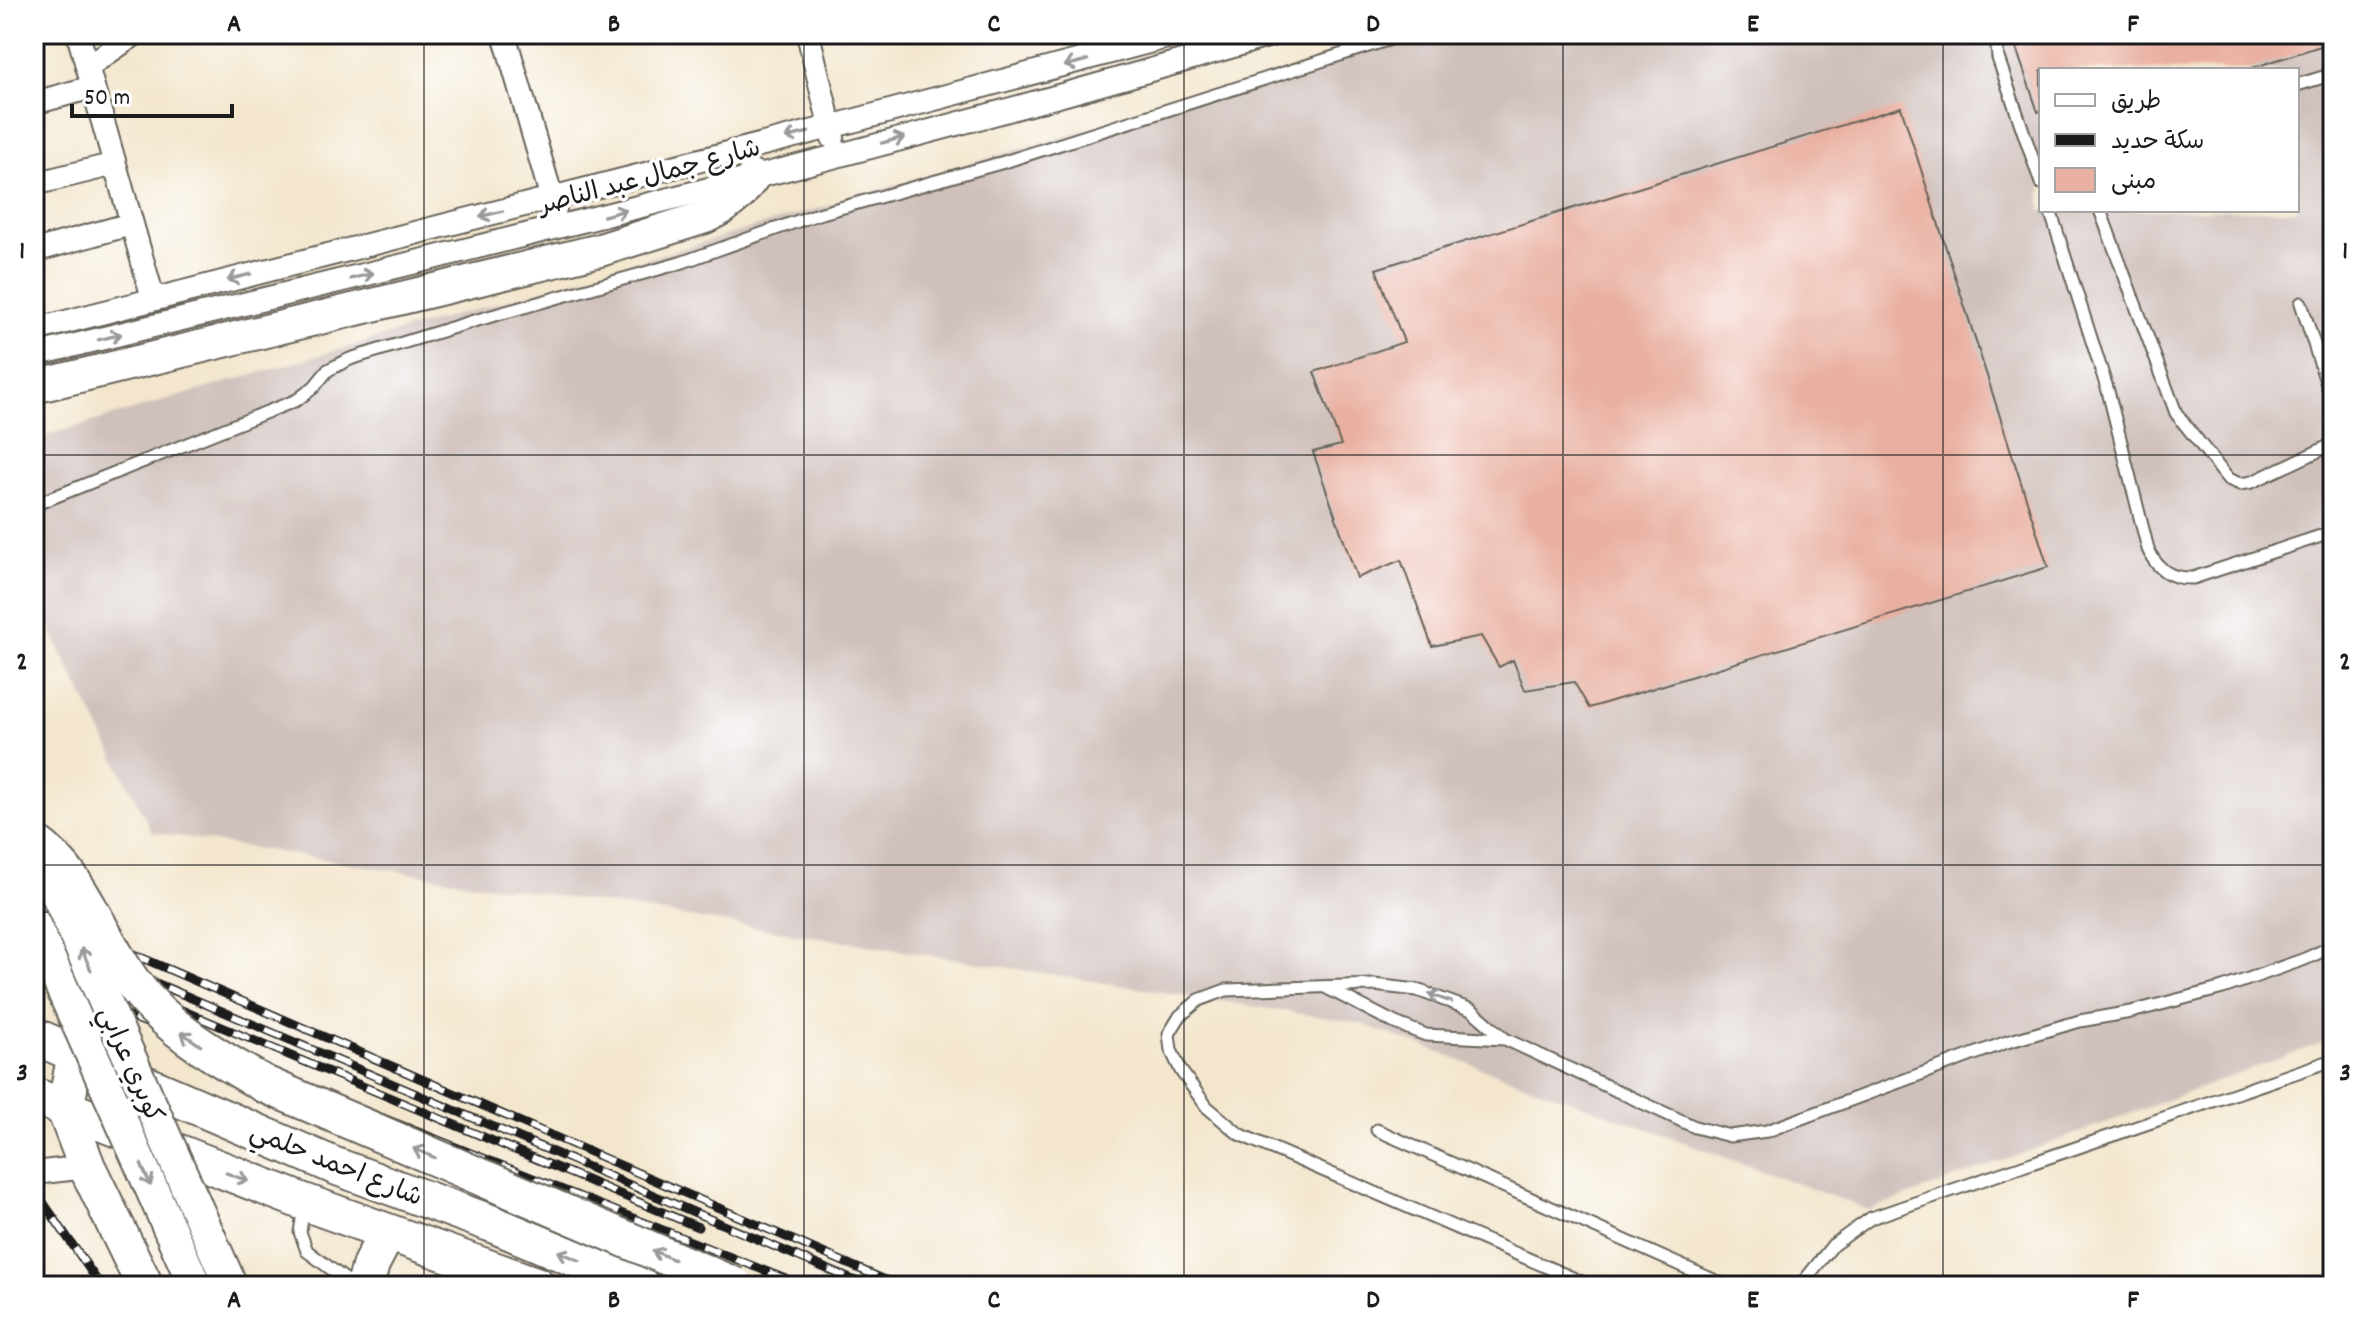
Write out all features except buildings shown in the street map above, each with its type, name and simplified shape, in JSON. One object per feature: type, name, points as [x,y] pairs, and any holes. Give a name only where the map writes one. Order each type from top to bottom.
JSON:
[{"type":"main road","points":[[34,387],[600,250],[705,217],[740,194],[753,177]]},
{"type":"main road","points":[[34,842],[61,863],[72,878],[111,949],[133,983],[161,1017],[216,1056],[264,1084],[735,1286]]},
{"type":"main road","name":"كوبري عرابي","points":[[34,842],[231,1286]]},
{"type":"main road","name":"كوبري عرابي","points":[[34,925],[195,1286]]},
{"type":"main road","name":"شارع احمد حلمي","points":[[34,1036],[335,1166],[490,1223],[641,1286]]},
{"type":"main road","points":[[76,1054],[49,1103],[87,1167],[145,1286]]},
{"type":"main road","name":"شارع احمد حلمي","points":[[49,1103],[522,1283]]},
{"type":"main road","points":[[365,1286],[371,1264],[387,1233]]},
{"type":"street","points":[[78,34],[153,298]]},
{"type":"street","points":[[34,103],[90,77],[135,34]]},
{"type":"street","points":[[504,34],[561,228]]},
{"type":"street","points":[[810,34],[837,155]]},
{"type":"street","name":"شارع جمال عبد الناصر","points":[[34,330],[830,127],[1118,43],[1178,34]]},
{"type":"street","name":"شارع جمال عبد الناصر","points":[[34,355],[561,228],[1129,77],[1274,34]]},
{"type":"street","points":[[1118,43],[1129,77]]},
{"type":"street","points":[[34,184],[115,164]]},
{"type":"street","points":[[34,251],[131,224]]},
{"type":"street","points":[[34,1173],[87,1167]]},
{"type":"lane","points":[[34,505],[297,400],[314,387],[328,370],[350,359],[680,263],[815,215],[1004,162],[1406,34]]},
{"type":"lane","points":[[2002,34],[1997,48],[1998,58],[2039,177]]},
{"type":"lane","points":[[2299,84],[2333,74]]},
{"type":"lane","points":[[2051,212],[2108,391],[2148,549],[2158,566],[2174,577],[2193,578],[2333,532]]},
{"type":"lane","points":[[2101,212],[2169,399],[2188,429],[2228,479],[2240,484],[2252,482],[2327,447],[2333,441]]},
{"type":"lane","points":[[2301,303],[2333,404]]},
{"type":"lane","points":[[1591,1286],[1258,1144],[1231,1128],[1207,1107],[1181,1071],[1171,1050],[1169,1034],[1187,1009],[1199,1000],[1226,990],[1374,985],[1417,990],[1472,1010],[1505,1039],[1695,1127],[1721,1134],[1748,1135],[1767,1131],[2007,1042],[2080,1021],[2143,1009],[2223,988],[2333,946]]},
{"type":"lane","points":[[1325,987],[1395,1023],[1426,1035],[1505,1039]]},
{"type":"lane","points":[[1800,1286],[1833,1245],[1871,1218],[2333,1060]]},
{"type":"lane","points":[[1377,1130],[1727,1286]]},
{"type":"lane","points":[[304,1202],[300,1232],[307,1251],[354,1286]]},
{"type":"shaded area","points":[[1412,34],[2333,34],[2333,1039],[1869,1210],[1359,1023],[152,832],[34,598],[34,439]]},
{"type":"railway","points":[[34,911],[899,1286]]},
{"type":"railway","points":[[34,931],[867,1286]]},
{"type":"railway","points":[[34,948],[698,1227]]},
{"type":"railway","points":[[34,978],[803,1286]]},
{"type":"railway","points":[[34,1189],[101,1286]]}]
